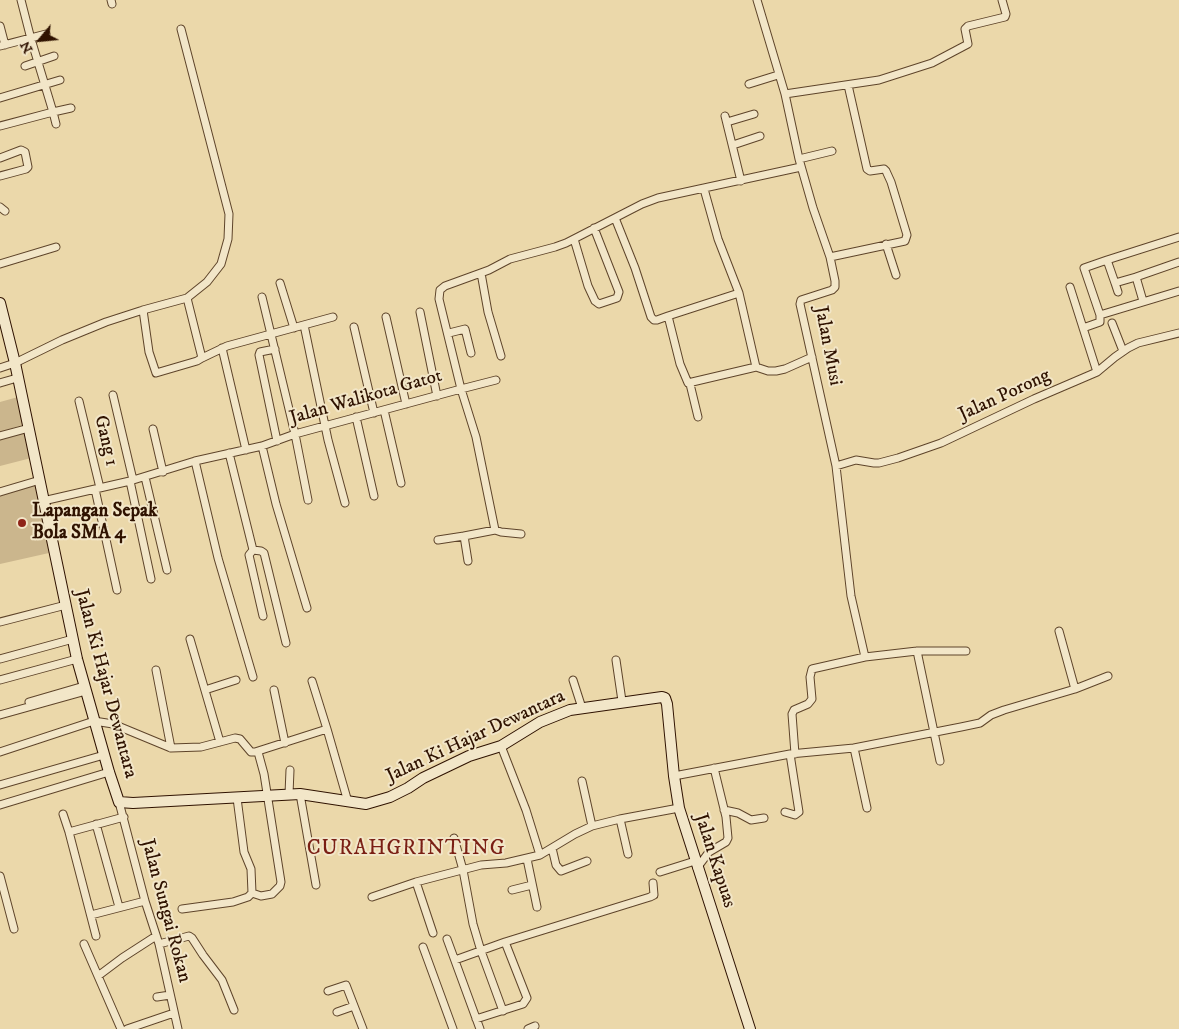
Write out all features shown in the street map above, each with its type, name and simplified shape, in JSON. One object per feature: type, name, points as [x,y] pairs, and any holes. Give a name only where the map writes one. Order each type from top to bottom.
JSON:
[{"type":"main road","name":"Jalan Ki Hajar Dewantara","points":[[0,303],[3,328],[15,363],[77,659],[109,772],[120,802],[133,803],[237,798],[267,794],[300,794],[366,804],[390,797],[459,760],[500,746],[540,722],[570,710],[622,701],[665,698]]},
{"type":"main road","name":"Jalan Kapuas","points":[[665,698],[679,808],[750,1029]]},
{"type":"street","points":[[22,0],[31,39],[56,124]]},
{"type":"street","name":"Jalan Musi","points":[[757,0],[784,94],[801,167],[830,258],[835,287],[801,300],[800,304],[836,466],[853,610],[865,658]]},
{"type":"street","points":[[784,94],[879,80],[925,66],[967,45],[969,42],[966,28],[1005,17],[1006,14],[1002,0]]},
{"type":"street","points":[[0,26],[3,45],[46,34]]},
{"type":"street","points":[[0,368],[15,363],[62,340],[143,310],[187,298],[207,282],[221,264],[228,239],[229,214],[181,29]]},
{"type":"street","points":[[25,66],[54,56]]},
{"type":"street","points":[[749,84],[778,75]]},
{"type":"street","points":[[0,98],[60,80]]},
{"type":"street","points":[[830,258],[905,241],[907,235],[886,170],[870,171],[867,169],[848,85]]},
{"type":"street","points":[[0,126],[71,108]]},
{"type":"street","points":[[741,181],[726,119],[754,114]]},
{"type":"street","points":[[733,145],[760,136]]},
{"type":"street","points":[[0,158],[22,150],[25,152],[28,167],[0,176]]},
{"type":"street","points":[[799,159],[832,152]]},
{"type":"street","name":"Jalan Walikota Gatot","points":[[43,501],[145,477],[195,461],[262,446],[295,434],[461,389],[449,333],[439,299],[440,290],[445,286],[481,273],[510,259],[555,247],[658,198],[801,167]]},
{"type":"street","points":[[704,189],[718,239],[739,293],[756,367]]},
{"type":"street","points":[[615,218],[636,268],[651,318],[654,320],[739,293]]},
{"type":"street","points":[[574,239],[588,286],[596,302],[599,304],[617,298],[619,292],[594,228]]},
{"type":"street","points":[[1083,328],[1100,322],[1100,314],[1084,269],[1179,237]]},
{"type":"street","points":[[886,244],[896,275]]},
{"type":"street","points":[[0,264],[56,247]]},
{"type":"street","points":[[1107,260],[1118,292]]},
{"type":"street","points":[[1115,283],[1179,262]]},
{"type":"street","points":[[481,273],[488,312],[501,356]]},
{"type":"street","points":[[1136,276],[1143,301]]},
{"type":"street","points":[[280,284],[294,328]]},
{"type":"street","points":[[1070,287],[1097,372]]},
{"type":"street","points":[[1100,314],[1179,291]]},
{"type":"street","points":[[262,297],[295,434],[308,500]]},
{"type":"street","points":[[187,298],[202,358]]},
{"type":"street","points":[[143,310],[149,352],[156,372],[197,362],[222,348],[334,317]]},
{"type":"street","points":[[420,312],[438,396]]},
{"type":"street","points":[[668,316],[680,364],[690,384],[698,416]]},
{"type":"street","points":[[386,317],[406,404]]},
{"type":"street","points":[[1112,323],[1123,351]]},
{"type":"street","points":[[304,326],[345,502]]},
{"type":"street","points":[[354,326],[374,413]]},
{"type":"street","points":[[449,333],[465,328],[471,352]]},
{"type":"street","name":"Jalan Porong","points":[[836,466],[856,460],[879,462],[919,452],[955,438],[1034,399],[1097,372],[1123,351],[1138,343],[1179,332]]},
{"type":"street","points":[[222,348],[246,450]]},
{"type":"street","points":[[275,349],[260,352],[259,355],[277,441]]},
{"type":"street","points":[[690,384],[722,374],[756,367],[768,372],[776,371],[812,357]]},
{"type":"street","points":[[0,383],[17,378]]},
{"type":"street","points":[[495,530],[476,437],[461,389],[496,380]]},
{"type":"street","points":[[113,395],[151,579]]},
{"type":"street","name":"Gang 1","points":[[79,401],[117,590]]},
{"type":"street","points":[[384,410],[401,483]]},
{"type":"street","points":[[356,418],[374,496]]},
{"type":"street","points":[[0,436],[29,428]]},
{"type":"street","points":[[152,429],[162,472]]},
{"type":"street","points":[[262,446],[276,504],[307,608]]},
{"type":"street","points":[[229,453],[253,550]]},
{"type":"street","points":[[195,461],[218,558],[253,677]]},
{"type":"street","points":[[145,477],[167,570]]},
{"type":"street","points":[[0,492],[40,480]]},
{"type":"street","points":[[438,540],[495,530],[521,534]]},
{"type":"street","points":[[464,536],[468,561]]},
{"type":"street","points":[[253,550],[249,555],[263,616]]},
{"type":"street","points":[[253,550],[264,553],[286,643]]},
{"type":"street","points":[[0,622],[66,606]]},
{"type":"street","points":[[1059,632],[1075,689]]},
{"type":"street","points":[[0,658],[73,639]]},
{"type":"street","points":[[190,639],[220,742]]},
{"type":"street","points":[[917,651],[940,761]]},
{"type":"street","points":[[785,812],[795,815],[799,812],[793,754],[792,714],[794,710],[808,704],[812,699],[810,677],[812,670],[865,658],[917,651],[966,651]]},
{"type":"street","points":[[0,680],[77,659]]},
{"type":"street","points":[[616,660],[622,701]]},
{"type":"street","points":[[156,670],[171,748]]},
{"type":"street","points":[[676,776],[793,754],[854,748],[980,723],[991,715],[1004,710],[1075,689],[1108,676]]},
{"type":"street","points":[[205,690],[236,680]]},
{"type":"street","points":[[573,680],[582,708]]},
{"type":"street","points":[[312,681],[348,802]]},
{"type":"street","points":[[0,711],[85,688]]},
{"type":"street","points":[[274,690],[285,743]]},
{"type":"street","points":[[0,716],[46,699]]},
{"type":"street","points":[[0,752],[94,721],[113,724],[171,748],[201,746],[240,739],[252,752],[258,752],[327,729]]},
{"type":"street","points":[[500,746],[526,810],[540,855]]},
{"type":"street","points":[[854,748],[867,808]]},
{"type":"street","points":[[182,909],[233,902],[252,894],[261,896],[272,894],[280,886],[281,882],[264,774],[258,752]]},
{"type":"street","points":[[0,785],[104,755]]},
{"type":"street","points":[[660,872],[698,863],[709,852],[726,842],[728,838],[724,810],[714,768]]},
{"type":"street","points":[[289,794],[290,770]]},
{"type":"street","points":[[0,806],[109,772]]},
{"type":"street","points":[[582,781],[592,826]]},
{"type":"street","points":[[300,794],[316,885]]},
{"type":"street","points":[[237,798],[244,852],[251,869],[252,894]]},
{"type":"street","name":"Jalan Sungai Rokan","points":[[120,802],[157,940],[178,1029]]},
{"type":"street","points":[[372,897],[416,882],[481,865],[506,863],[540,855],[592,826],[620,818],[679,808]]},
{"type":"street","points":[[724,810],[751,820],[764,818]]},
{"type":"street","points":[[63,814],[96,936]]},
{"type":"street","points":[[69,832],[124,818]]},
{"type":"street","points":[[620,818],[628,854]]},
{"type":"street","points":[[96,824],[119,907]]},
{"type":"street","points":[[454,838],[463,870],[473,924],[503,1010]]},
{"type":"street","points":[[552,848],[556,865],[561,871],[587,860]]},
{"type":"street","points":[[527,858],[537,907]]},
{"type":"street","points":[[0,876],[14,929]]},
{"type":"street","points":[[416,882],[433,933]]},
{"type":"street","points":[[455,960],[505,942],[654,895],[653,883]]},
{"type":"street","points":[[512,890],[532,885]]},
{"type":"street","points":[[91,915],[145,900]]},
{"type":"street","points":[[98,976],[122,958],[157,940],[189,936],[222,980],[234,1010]]},
{"type":"street","points":[[447,939],[480,1029]]},
{"type":"street","points":[[476,1019],[523,1004],[527,998],[505,942]]},
{"type":"street","points":[[84,944],[121,1029]]},
{"type":"street","points":[[423,947],[453,1029]]},
{"type":"street","points":[[328,992],[346,985],[361,1029]]},
{"type":"street","points":[[157,997],[170,995]]},
{"type":"street","points":[[337,1012],[354,1006]]},
{"type":"street","points":[[127,1029],[174,1013]]},
{"type":"shaded area","points":[[18,397],[25,424],[0,432],[0,402]]},
{"type":"shaded area","points":[[28,430],[35,457],[0,466],[0,438]]},
{"type":"shaded area","name":"Lapangan Sepak Bola SMA 4","points":[[36,482],[49,553],[0,564],[0,493]]},
{"type":"place","name":"Lapangan Sepak Bola SMA 4","points":[[22,523]]},
{"type":"district","name":"CURAHGRINTING","points":[[406,850]]}]
